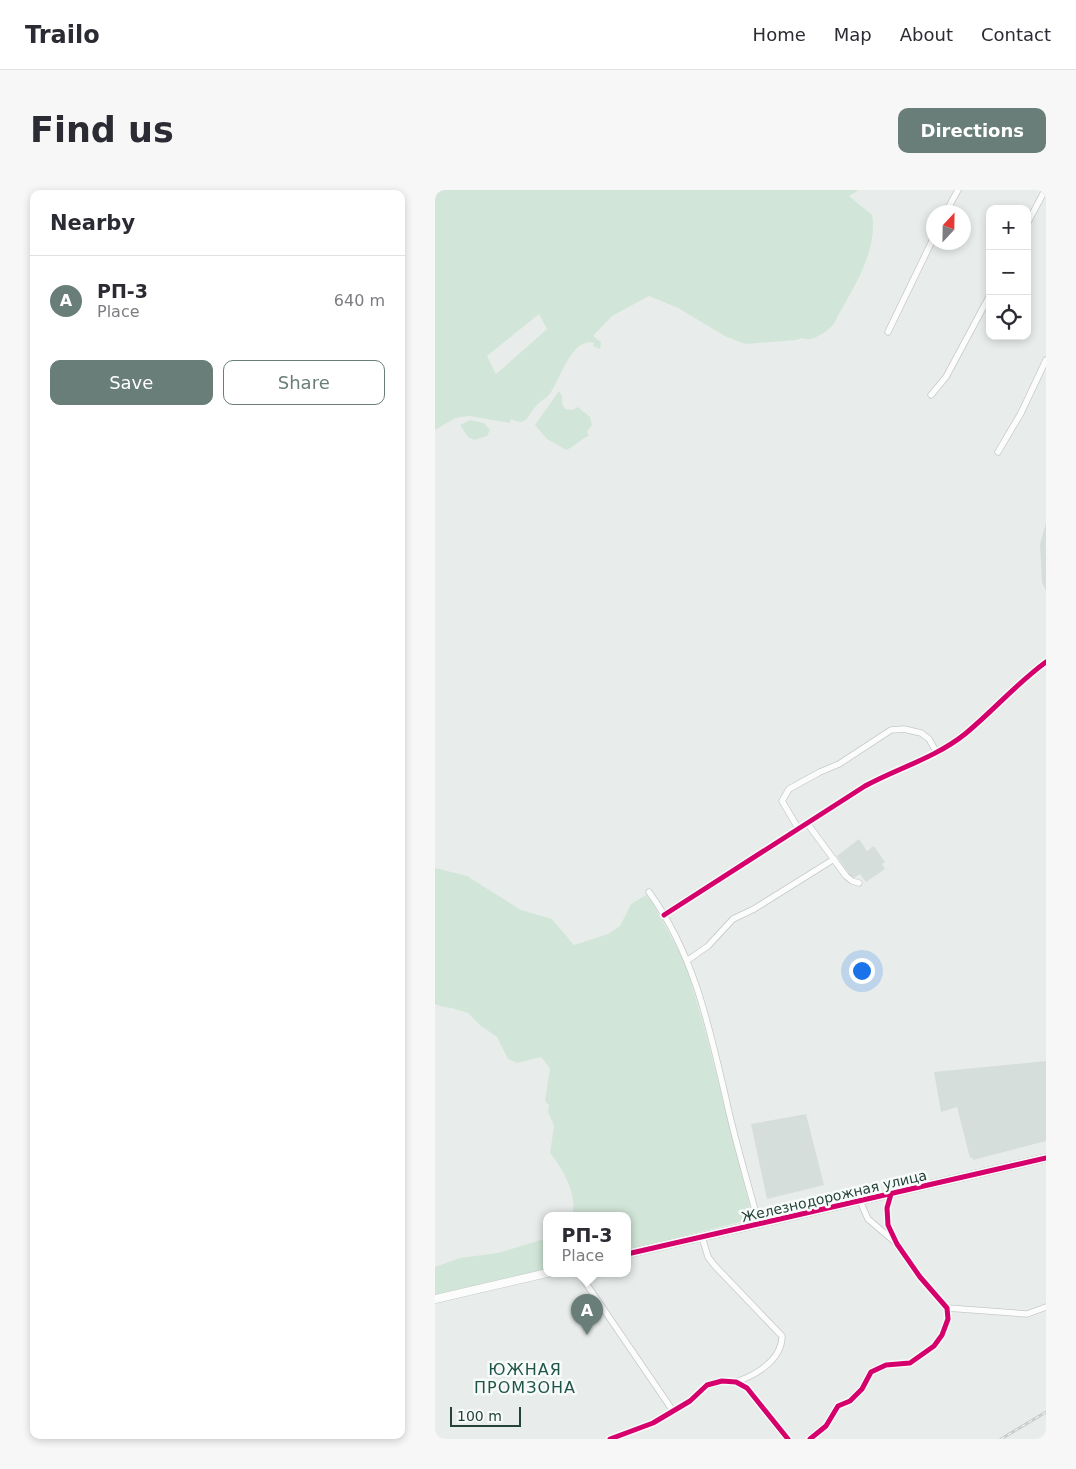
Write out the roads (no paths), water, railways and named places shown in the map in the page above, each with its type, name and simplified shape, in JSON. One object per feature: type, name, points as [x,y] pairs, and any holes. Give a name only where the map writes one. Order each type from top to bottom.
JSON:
[{"type":"street","points":[[950,205],[958,190]]},
{"type":"street","points":[[1031,216],[1045,190]]},
{"type":"street","points":[[888,332],[928,250]]},
{"type":"street","points":[[931,395],[946,377],[986,302]]},
{"type":"street","points":[[998,452],[1021,414],[1046,360]]},
{"type":"street","points":[[663,915],[872,782],[886,774],[903,769],[937,753],[965,734],[1028,675],[1046,662]]},
{"type":"street","points":[[798,828],[782,801],[789,789],[839,764],[891,730],[921,733],[929,739],[937,753]]},
{"type":"street","points":[[807,823],[846,876],[852,881],[859,883]]},
{"type":"street","points":[[688,960],[708,946],[728,923],[754,910],[834,859]]},
{"type":"street","points":[[649,892],[688,960],[714,1042],[726,1100],[759,1225]]},
{"type":"street","name":"Железнодорожная улица","points":[[631,1253],[1046,1158]]},
{"type":"street","points":[[810,1439],[826,1426],[838,1406],[850,1400],[862,1389],[871,1372],[886,1365],[910,1363],[934,1346],[942,1336],[948,1319],[947,1308],[920,1277],[897,1244],[888,1225],[887,1208],[891,1194]]},
{"type":"street","points":[[860,1201],[868,1219],[897,1244]]},
{"type":"street","points":[[881,1231],[888,1225]]},
{"type":"street","points":[[610,1439],[653,1423],[690,1401],[707,1385],[722,1381],[736,1382],[751,1377],[762,1370],[782,1344],[782,1336],[715,1266],[709,1257],[702,1238]]},
{"type":"street","points":[[435,1299],[543,1274]]},
{"type":"street","points":[[582,1277],[673,1411]]},
{"type":"street","points":[[947,1308],[1027,1314],[1046,1307]]},
{"type":"street","points":[[736,1382],[747,1388],[788,1439]]},
{"type":"railway","points":[[1001,1439],[1046,1412]]},
{"type":"place","name":"РП-3","points":[[587,1335]]},
{"type":"district","name":"ЮЖНАЯ ПРОМЗОНА","points":[[525,1378]]}]
